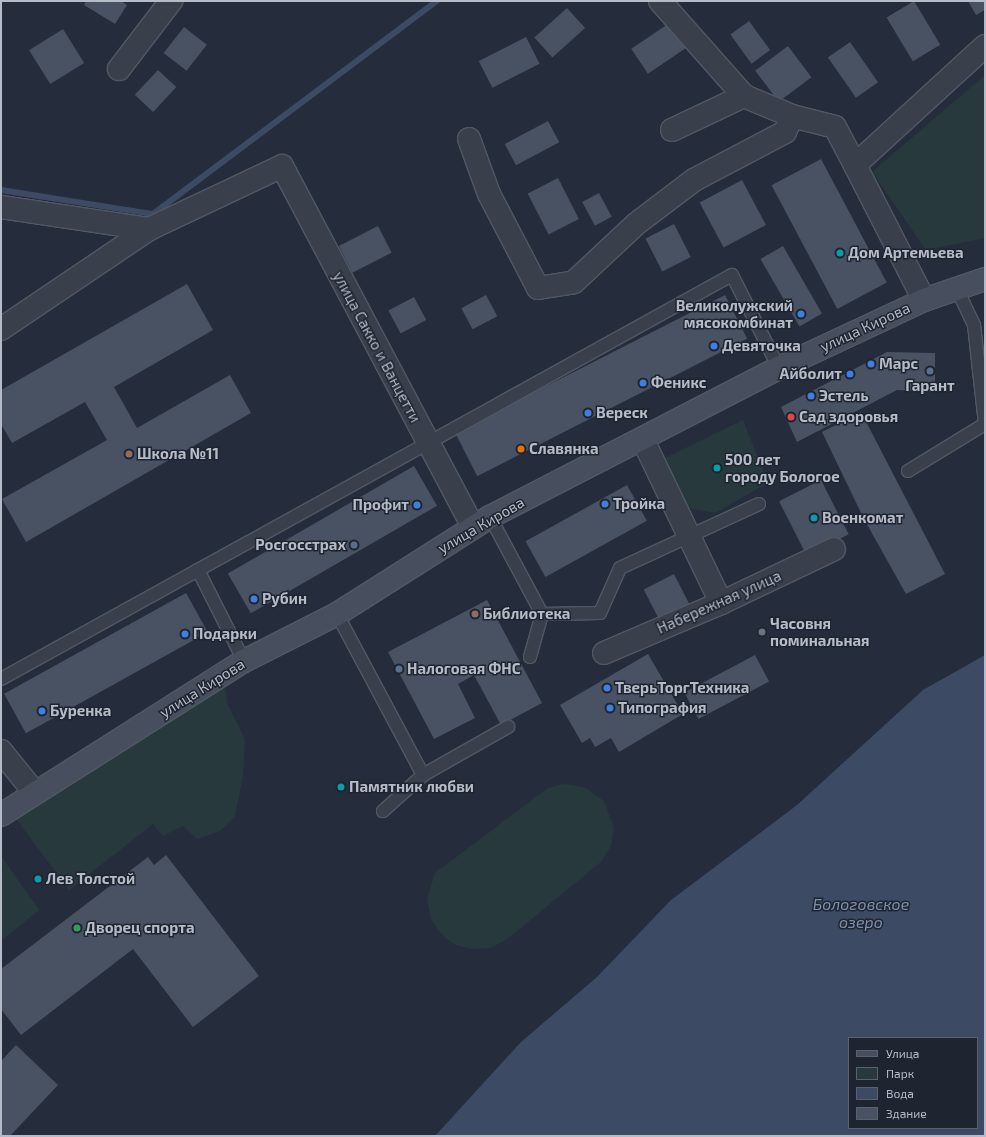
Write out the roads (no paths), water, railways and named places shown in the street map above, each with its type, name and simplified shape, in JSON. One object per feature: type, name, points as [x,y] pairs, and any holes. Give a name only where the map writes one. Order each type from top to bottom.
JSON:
[{"type":"main road","name":"улица Кирова","points":[[1,815],[244,661],[336,614],[481,522],[643,440],[780,368],[924,300],[956,287],[985,279]]},
{"type":"street","points":[[119,69],[171,1]]},
{"type":"street","points":[[660,1],[744,96],[792,116],[835,127],[924,300]]},
{"type":"street","points":[[854,165],[985,46]]},
{"type":"street","points":[[672,130],[744,96]]},
{"type":"street","points":[[470,139],[489,194],[538,288],[574,282],[636,224],[694,180],[785,132],[792,116]]},
{"type":"street","name":"улица Сакко и Ванцетти","points":[[149,229],[282,166],[427,442],[481,522]]},
{"type":"street","points":[[1,207],[149,229]]},
{"type":"street","points":[[1,329],[149,229]]},
{"type":"street","points":[[643,440],[721,603]]},
{"type":"street","name":"Набережная улица","points":[[604,653],[721,603],[834,549]]},
{"type":"street","points":[[1,752],[35,793]]},
{"type":"lane","points":[[1,679],[427,442],[732,275],[780,368]]},
{"type":"lane","points":[[908,471],[984,425],[974,325],[956,287]]},
{"type":"lane","points":[[542,614],[600,613],[620,568],[759,504]]},
{"type":"lane","points":[[481,522],[542,614],[530,657]]},
{"type":"lane","points":[[198,570],[244,661]]},
{"type":"lane","points":[[336,614],[423,775]]},
{"type":"lane","points":[[383,811],[423,775],[508,727]]},
{"type":"water","name":"Бологовское озеро","points":[[985,655],[985,1136],[435,1136],[521,1042],[597,977],[671,900],[797,805],[923,690]]},
{"type":"waterway","points":[[1,190],[153,214],[437,1]]},
{"type":"place","name":"Дом Артемьева","points":[[840,253]]},
{"type":"place","name":"Великолужский мясокомбинат","points":[[801,314]]},
{"type":"place","name":"Девяточка","points":[[714,346]]},
{"type":"place","name":"Марс","points":[[871,364]]},
{"type":"place","name":"Гарант","points":[[930,371]]},
{"type":"place","name":"Айболит","points":[[850,374]]},
{"type":"place","name":"Феникс","points":[[643,383]]},
{"type":"place","name":"Эстель","points":[[811,396]]},
{"type":"place","name":"Вереск","points":[[588,413]]},
{"type":"place","name":"Сад здоровья","points":[[791,417]]},
{"type":"place","name":"Славянка","points":[[521,449]]},
{"type":"place","name":"Школа №11","points":[[129,454]]},
{"type":"place","name":"500 лет городу Бологое","points":[[717,468]]},
{"type":"place","name":"Тройка","points":[[605,504]]},
{"type":"place","name":"Профит","points":[[417,505]]},
{"type":"place","name":"Военкомат","points":[[814,518]]},
{"type":"place","name":"Росгосстрах","points":[[354,545]]},
{"type":"place","name":"Рубин","points":[[254,599]]},
{"type":"place","name":"Библиотека","points":[[475,614]]},
{"type":"place","name":"Часовня поминальная","points":[[762,632]]},
{"type":"place","name":"Подарки","points":[[185,634]]},
{"type":"place","name":"Налоговая ФНС","points":[[399,669]]},
{"type":"place","name":"ТверьТоргТехника","points":[[607,688]]},
{"type":"place","name":"Типография","points":[[610,708]]},
{"type":"place","name":"Буренка","points":[[42,711]]},
{"type":"place","name":"Памятник любви","points":[[341,787]]},
{"type":"place","name":"Лев Толстой","points":[[38,879]]},
{"type":"place","name":"Дворец спорта","points":[[77,928]]}]
